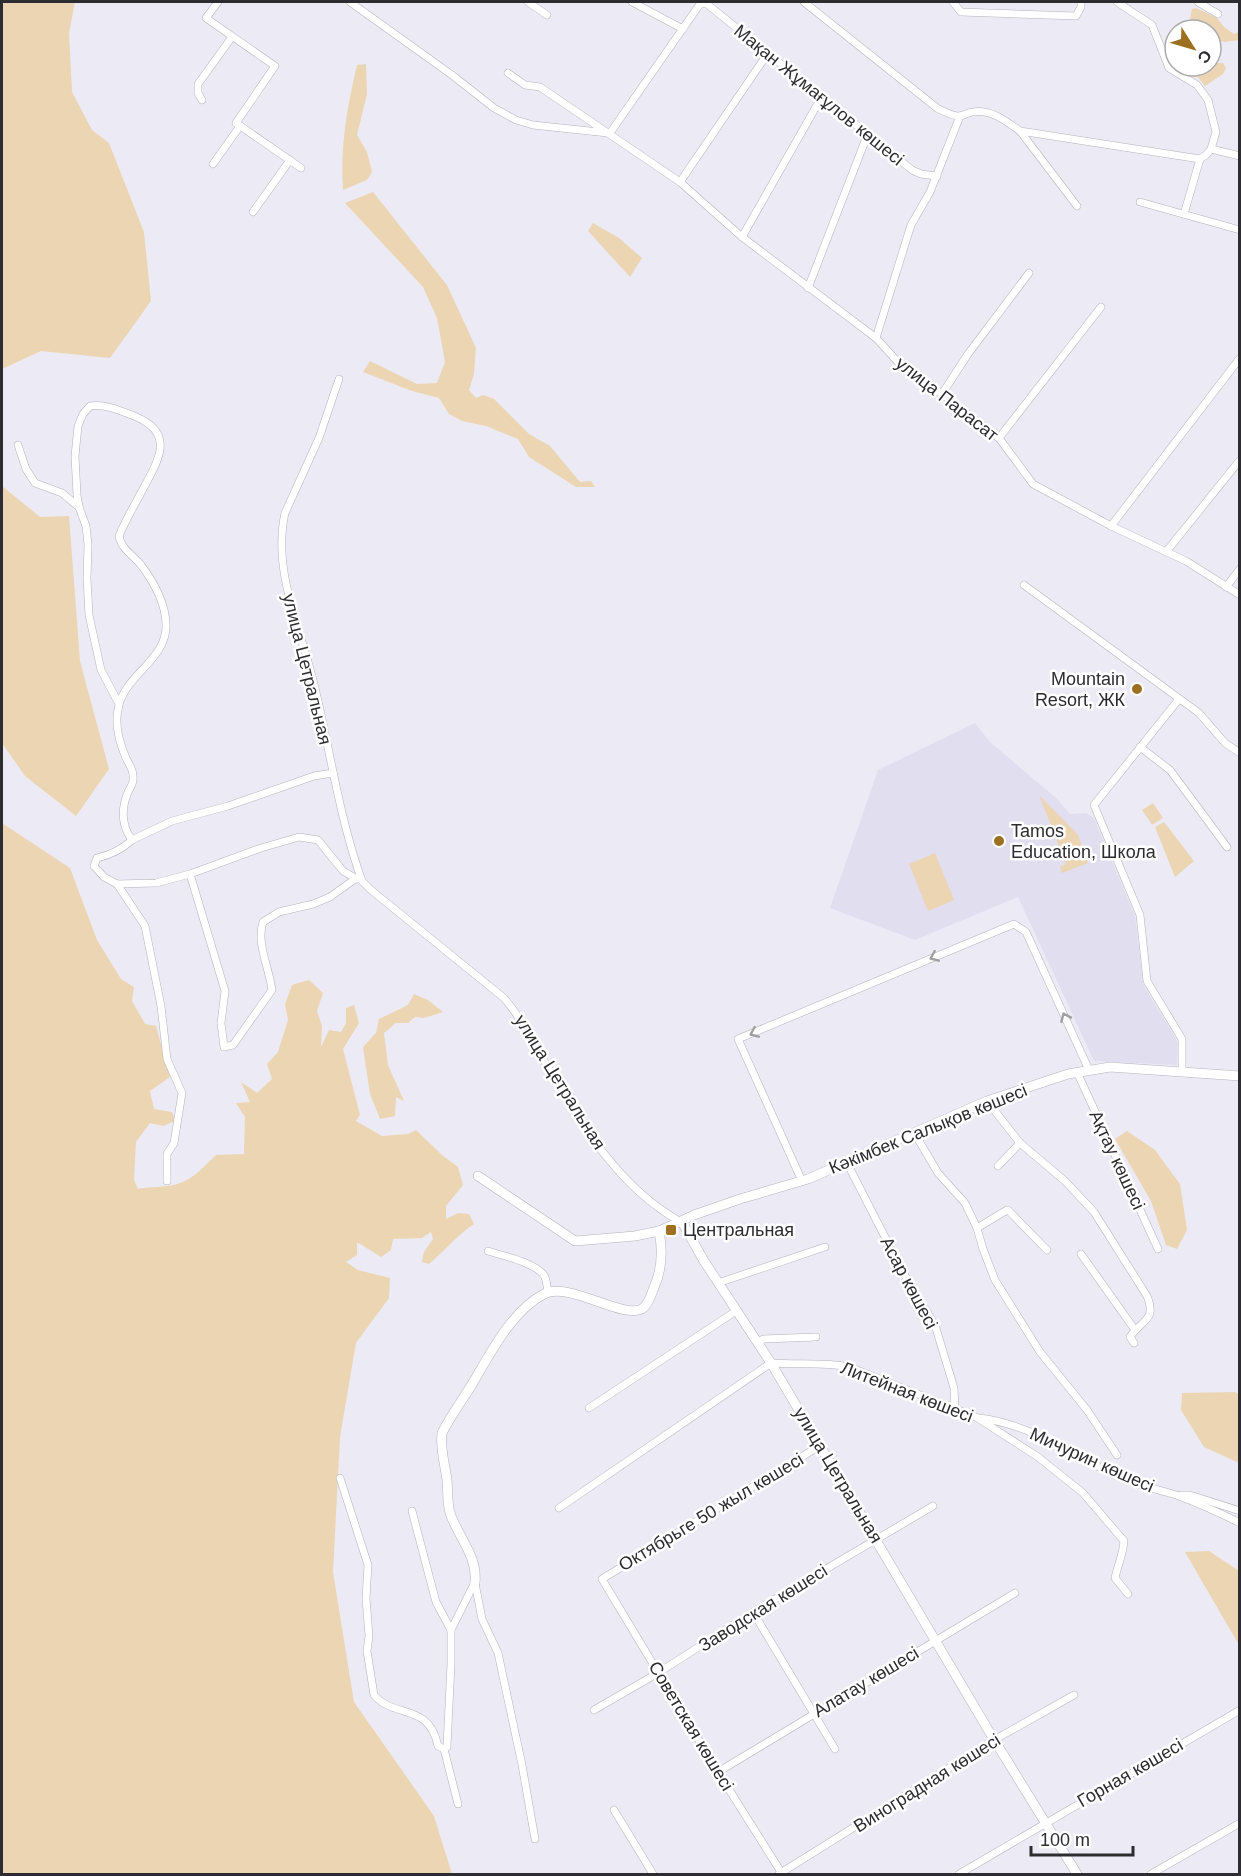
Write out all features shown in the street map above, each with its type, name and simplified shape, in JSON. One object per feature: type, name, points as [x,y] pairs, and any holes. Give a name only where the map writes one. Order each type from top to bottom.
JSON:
[{"type":"street","points":[[218,2],[206,18],[275,66],[236,123],[301,168]]},
{"type":"street","points":[[350,2],[452,75],[485,102],[516,120],[533,125],[610,133],[683,29],[632,2]]},
{"type":"street","points":[[528,2],[547,15]]},
{"type":"street","points":[[804,2],[937,108],[960,116],[972,112],[997,115],[1020,131],[1077,206]]},
{"type":"street","points":[[953,2],[961,12],[1076,16],[1081,2]]},
{"type":"street","points":[[1117,2],[1152,25],[1169,68],[1197,85],[1208,100],[1216,132],[1210,149],[1200,159],[1184,214]]},
{"type":"street","points":[[1198,2],[1218,14]]},
{"type":"street","name":"Мақан Жұмағұлов көшесі","points":[[683,29],[700,4],[707,4],[867,136],[912,170],[937,176]]},
{"type":"street","points":[[202,100],[198,93],[198,84],[232,37]]},
{"type":"street","points":[[680,182],[768,53]]},
{"type":"street","name":"улица Парасат","points":[[508,74],[525,86],[540,87],[680,182],[742,237],[876,338],[908,372],[942,394],[999,438],[1033,484],[1111,526],[1186,561],[1239,595]]},
{"type":"street","points":[[742,237],[821,98]]},
{"type":"street","points":[[876,338],[911,225],[930,192],[960,116]]},
{"type":"street","points":[[213,164],[240,126]]},
{"type":"street","points":[[1020,131],[1200,159]]},
{"type":"street","points":[[808,288],[867,136]]},
{"type":"street","points":[[1210,149],[1239,156]]},
{"type":"street","points":[[253,212],[290,160]]},
{"type":"street","points":[[1140,202],[1239,230]]},
{"type":"street","points":[[942,394],[968,354],[1029,273]]},
{"type":"street","points":[[999,438],[1101,307]]},
{"type":"street","points":[[1111,526],[1239,358]]},
{"type":"street","name":"улица Цетральная","points":[[339,379],[319,438],[285,513],[282,534],[285,579],[314,682],[358,880],[504,998],[516,1012],[569,1103],[621,1176],[653,1204],[682,1222],[821,1445],[935,1641],[1077,1875]]},
{"type":"street","points":[[119,704],[101,670],[92,626],[87,579],[88,545],[86,526],[79,507],[75,456],[78,426],[83,414],[90,406],[100,404],[153,426],[159,437],[161,451],[158,461],[118,536],[120,543],[140,564],[160,597],[165,611],[165,635],[159,650],[124,692],[117,716],[120,742],[133,771],[134,782],[123,810],[126,832],[132,840]]},
{"type":"street","points":[[18,445],[26,469],[36,483],[62,493],[79,507]]},
{"type":"street","points":[[1166,552],[1239,460]]},
{"type":"street","points":[[1226,587],[1239,569]]},
{"type":"street","points":[[1024,585],[1199,713],[1225,742],[1239,753]]},
{"type":"street","points":[[1179,699],[1094,805],[1140,915],[1147,981],[1182,1039],[1182,1072]]},
{"type":"street","points":[[1140,747],[1170,770],[1227,847]]},
{"type":"street","points":[[167,1181],[167,1154],[174,1143],[182,1094],[167,1059],[161,1006],[145,926],[117,884],[104,877],[94,866],[97,858],[108,856],[132,840],[172,821],[228,806],[314,776],[333,774]]},
{"type":"street","points":[[117,884],[156,883],[190,874],[299,837],[318,840],[343,871],[358,880],[330,897],[313,904],[279,912],[263,922],[259,934],[272,990],[233,1046],[224,1047],[221,1023],[225,991],[190,874]]},
{"type":"street","points":[[802,1181],[738,1039],[1014,924],[1026,932],[1089,1070]]},
{"type":"street","name":"Кәкімбек Салықов көшесі","points":[[478,1176],[570,1239],[588,1241],[658,1232],[694,1215],[802,1181],[987,1101],[1077,1072],[1110,1067],[1239,1076]]},
{"type":"street","name":"Ақтау көшесі","points":[[1077,1072],[1158,1249]]},
{"type":"street","points":[[987,1101],[1020,1143],[1065,1181],[1094,1212],[1146,1296],[1151,1306],[1150,1317],[1135,1330],[1131,1337],[1134,1343]]},
{"type":"street","points":[[915,1134],[938,1173],[965,1203],[977,1228],[995,1280],[1040,1352],[1087,1410],[1117,1455]]},
{"type":"street","points":[[998,1166],[1020,1143]]},
{"type":"street","name":"Асар көшесі","points":[[846,1161],[904,1274],[935,1325],[954,1388],[955,1410]]},
{"type":"street","points":[[977,1228],[1010,1211],[1047,1250]]},
{"type":"street","points":[[535,1839],[498,1653],[482,1619],[471,1555],[458,1532],[447,1498],[447,1482],[441,1449],[442,1433],[505,1331],[532,1303],[548,1292],[569,1293],[629,1311],[642,1309],[660,1276],[658,1232]]},
{"type":"street","points":[[718,1283],[825,1247]]},
{"type":"street","points":[[488,1251],[539,1270],[546,1279],[548,1292]]},
{"type":"street","points":[[1081,1254],[1135,1330]]},
{"type":"street","points":[[589,1407],[736,1311]]},
{"type":"street","points":[[758,1343],[763,1339],[816,1337]]},
{"type":"street","points":[[559,1508],[771,1363]]},
{"type":"street","name":"Литейная көшесі","points":[[771,1363],[800,1365],[829,1363],[849,1367],[976,1417],[1038,1457],[1083,1492],[1124,1541],[1123,1556],[1115,1578],[1128,1594]]},
{"type":"street","name":"Мичурин көшесі","points":[[976,1417],[1017,1427],[1041,1436],[1118,1476],[1148,1489],[1173,1494],[1203,1505],[1239,1522]]},
{"type":"street","name":"Октябрьге 50 жыл көшесі","points":[[602,1579],[821,1445]]},
{"type":"street","points":[[340,1478],[368,1565],[366,1598],[369,1636],[367,1651],[374,1695],[387,1705],[421,1718],[436,1737],[438,1746],[444,1749],[458,1804]]},
{"type":"street","points":[[1173,1494],[1190,1495],[1239,1511]]},
{"type":"street","name":"Заводская көшесі","points":[[594,1710],[658,1673],[753,1612],[933,1506]]},
{"type":"street","points":[[412,1511],[436,1602],[451,1630]]},
{"type":"street","name":"Советская көшесі","points":[[602,1579],[780,1873]]},
{"type":"street","points":[[444,1749],[447,1747],[451,1630],[475,1583]]},
{"type":"street","name":"Алатау көшесі","points":[[718,1772],[1014,1593]]},
{"type":"street","points":[[753,1612],[835,1749]]},
{"type":"street","name":"Виноградная көшесі","points":[[780,1873],[994,1740],[1074,1695]]},
{"type":"street","name":"Горная көшесі","points":[[959,1875],[1045,1822],[1239,1710]]},
{"type":"street","points":[[614,1810],[652,1875]]},
{"type":"street","points":[[1151,1875],[1239,1823]]},
{"type":"shaded area","points":[[2,2],[75,2],[69,33],[72,92],[92,130],[109,143],[144,232],[151,301],[110,358],[41,351],[2,369]]},
{"type":"shaded area","points":[[1196,8],[1217,18],[1190,18],[1192,9]]},
{"type":"shaded area","points":[[1223,26],[1234,34],[1239,32],[1239,40],[1223,42]]},
{"type":"shaded area","points":[[366,64],[367,94],[357,135],[367,152],[372,172],[367,180],[343,190],[343,143],[350,96],[357,65]]},
{"type":"shaded area","points":[[1198,78],[1217,78],[1205,86]]},
{"type":"shaded area","points":[[373,192],[447,285],[476,348],[474,374],[469,390],[476,398],[483,395],[494,399],[529,434],[550,446],[580,482],[591,481],[595,487],[576,487],[529,457],[518,439],[486,426],[462,421],[449,414],[439,398],[412,391],[363,372],[370,361],[417,384],[437,383],[445,362],[437,318],[423,287],[345,203]]},
{"type":"shaded area","points":[[593,223],[619,238],[642,258],[630,277],[588,231]]},
{"type":"shaded area","points":[[2,486],[40,517],[69,516],[80,661],[109,769],[76,816],[25,776],[2,743]]},
{"type":"shaded area","points":[[975,723],[990,742],[1056,798],[1070,814],[1086,813],[1094,818],[1135,916],[1143,984],[1178,1042],[1177,1065],[1094,1061],[1018,897],[915,940],[830,908],[878,770]]},
{"type":"shaded area","points":[[1039,795],[1078,835],[1088,863],[1062,873],[1060,867],[1066,864]]},
{"type":"shaded area","points":[[1153,803],[1163,818],[1152,825],[1142,810]]},
{"type":"shaded area","points":[[1164,822],[1194,861],[1175,877],[1155,827]]},
{"type":"shaded area","points":[[2,823],[70,868],[97,940],[121,979],[134,987],[132,1001],[145,1024],[156,1026],[170,1077],[150,1091],[154,1109],[172,1112],[175,1121],[163,1126],[150,1123],[136,1142],[134,1180],[138,1189],[183,1182],[216,1155],[244,1154],[245,1117],[236,1103],[250,1102],[241,1082],[257,1093],[272,1079],[267,1064],[278,1052],[288,1020],[285,1004],[292,985],[309,980],[323,993],[317,1011],[322,1026],[321,1047],[329,1030],[341,1032],[346,1023],[346,1008],[354,1005],[359,1023],[343,1049],[360,1115],[356,1121],[382,1136],[408,1134],[416,1130],[458,1167],[463,1185],[446,1206],[446,1219],[458,1213],[469,1214],[474,1224],[429,1264],[422,1262],[424,1252],[433,1239],[431,1232],[422,1238],[393,1239],[391,1250],[381,1257],[357,1242],[357,1255],[346,1262],[358,1270],[390,1278],[389,1298],[356,1343],[340,1437],[333,1572],[354,1702],[434,1816],[452,1874],[2,1874]]},
{"type":"shaded area","points":[[935,853],[954,900],[928,911],[909,864]]},
{"type":"shaded area","points":[[414,994],[428,1000],[443,1012],[424,1018],[415,1017],[408,1023],[396,1023],[384,1033],[388,1065],[404,1101],[396,1097],[395,1116],[380,1119],[370,1094],[363,1047],[376,1033],[379,1019],[408,1005]]},
{"type":"shaded area","points":[[1127,1131],[1155,1150],[1180,1184],[1187,1230],[1177,1249],[1166,1245],[1151,1201],[1115,1139]]},
{"type":"shaded area","points":[[1235,1392],[1239,1395],[1239,1463],[1204,1447],[1181,1410],[1182,1393]]},
{"type":"shaded area","points":[[1209,1551],[1239,1571],[1239,1645],[1185,1552]]},
{"type":"place","name":"Mountain Resort, ЖК","points":[[1137,689]]},
{"type":"place","name":"Tamos Education, Школа","points":[[999,841]]},
{"type":"place","name":"Центральная","points":[[671,1230]]}]
